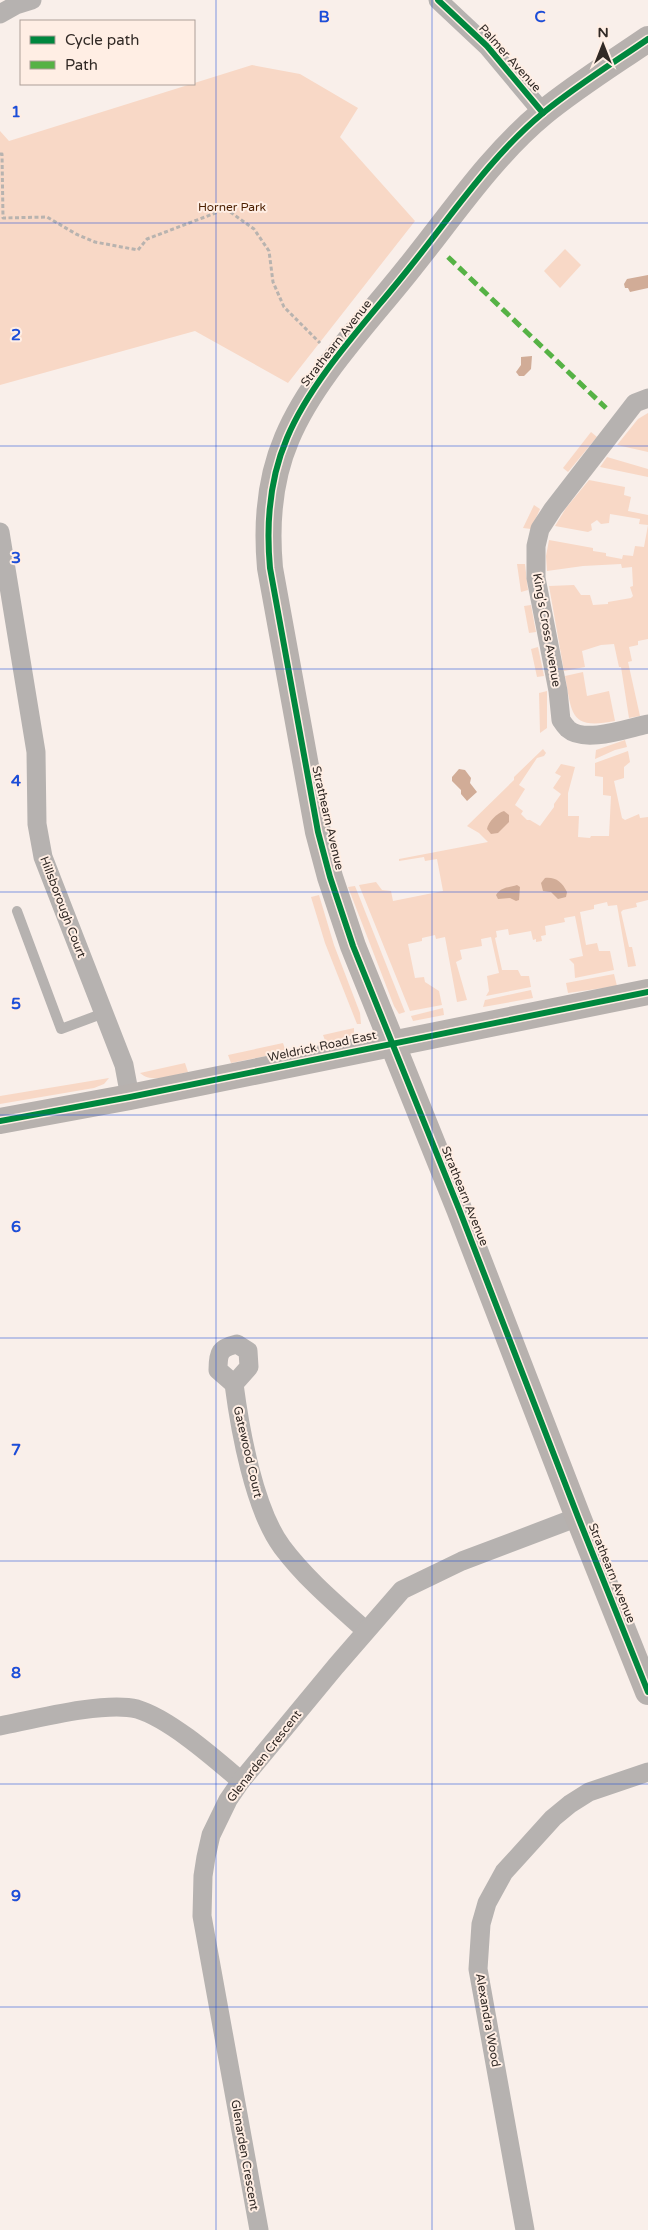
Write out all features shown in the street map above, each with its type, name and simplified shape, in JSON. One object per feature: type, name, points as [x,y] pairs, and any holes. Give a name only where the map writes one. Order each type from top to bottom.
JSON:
[{"type":"street","points":[[0,14],[16,5],[32,0]]},
{"type":"street","name":"Palmer Avenue","points":[[438,0],[487,46],[543,112]]},
{"type":"street","name":"Strathearn Avenue","points":[[648,39],[543,112],[508,147],[336,360],[297,417],[282,452],[273,483],[268,524],[270,568],[314,813],[330,877],[353,946],[459,1209],[578,1518],[648,1692]]},
{"type":"street","name":"King's Cross Avenue","points":[[648,398],[635,402],[552,510],[540,529],[535,560],[536,578],[558,692],[561,720],[569,730],[582,736],[594,736],[648,724]]},
{"type":"street","name":"Hillsborough Court","points":[[0,532],[36,752],[37,824],[44,857],[124,1065],[130,1097]]},
{"type":"street","name":"Weldrick Road East","points":[[0,1121],[130,1097],[648,992]]},
{"type":"street","name":"Gatewood Court","points":[[234,1384],[260,1504],[281,1545],[316,1586],[365,1630]]},
{"type":"street","name":"Glenarden Crescent","points":[[259,2230],[202,1916],[203,1876],[211,1835],[221,1812],[241,1781],[365,1630],[402,1590],[462,1561],[578,1518]]},
{"type":"street","points":[[0,1726],[111,1707],[137,1710],[163,1722],[187,1737],[241,1781]]},
{"type":"street","name":"Alexandra Wood","points":[[525,2230],[478,1969],[482,1924],[487,1903],[504,1872],[553,1818],[570,1804],[589,1792],[648,1772]]},
{"type":"lane","points":[[17,911],[61,1029],[104,1013]]},
{"type":"path","points":[[0,154],[2,154],[3,218],[47,217],[76,234],[95,242],[138,250],[147,239],[226,209],[254,229],[269,250],[273,282],[284,306],[320,343]]},
{"type":"green space","name":"Horner Park","points":[[252,65],[300,74],[358,108],[340,137],[415,221],[288,383],[195,331],[0,385],[0,131],[9,141],[188,85],[195,85],[195,83]]},
{"type":"green space","points":[[565,249],[581,265],[560,288],[544,271]]},
{"type":"green space","points":[[648,413],[648,452],[617,445],[638,419]]},
{"type":"green space","points":[[591,432],[597,437],[568,472],[563,468]]},
{"type":"green space","points":[[607,457],[648,469],[648,477],[600,467]]},
{"type":"green space","points":[[589,480],[625,487],[624,495],[631,497],[628,511],[648,515],[648,525],[639,524],[640,519],[610,514],[609,523],[601,524],[597,520],[591,524],[592,530],[588,532],[555,526],[566,508]]},
{"type":"green space","points":[[534,505],[540,509],[531,529],[523,528]]},
{"type":"green space","points":[[648,525],[648,639],[638,641],[638,645],[629,647],[632,661],[628,662],[640,716],[629,718],[621,667],[619,667],[614,644],[601,645],[582,651],[585,667],[564,671],[549,586],[574,585],[581,595],[590,595],[593,605],[608,604],[608,602],[633,596],[630,587],[633,586],[632,567],[622,568],[621,564],[583,566],[547,571],[546,556],[549,540],[593,548],[593,551],[606,553],[606,556],[622,559],[623,555],[633,556],[635,546],[644,547]]},
{"type":"green space","points":[[517,564],[525,564],[528,590],[521,592]]},
{"type":"green space","points":[[531,605],[536,632],[529,633],[524,606]]},
{"type":"green space","points":[[538,647],[544,676],[537,677],[531,649]]},
{"type":"green space","points":[[583,672],[587,696],[609,691],[615,721],[589,723],[581,721],[576,716],[569,700],[565,676]]},
{"type":"green space","points":[[547,691],[547,728],[540,733],[539,693]]},
{"type":"green space","points":[[625,740],[627,747],[595,759],[596,750]]},
{"type":"green space","points":[[543,749],[546,753],[544,756],[537,758],[519,785],[525,789],[515,805],[523,811],[521,814],[527,820],[540,826],[561,794],[553,788],[561,776],[555,773],[561,764],[575,767],[568,793],[568,816],[579,816],[578,837],[590,838],[591,836],[609,836],[611,796],[603,795],[603,777],[595,776],[595,763],[628,751],[630,762],[624,767],[624,778],[614,781],[622,818],[625,820],[639,814],[640,818],[648,817],[648,900],[636,903],[637,907],[621,912],[629,947],[632,947],[636,966],[628,967],[617,905],[608,906],[607,902],[594,905],[594,909],[580,912],[586,945],[597,943],[599,951],[610,951],[614,970],[575,978],[574,964],[569,959],[583,956],[575,916],[564,918],[565,922],[545,926],[546,935],[541,936],[542,941],[536,942],[536,939],[533,940],[531,931],[509,935],[508,929],[496,931],[497,937],[495,938],[502,970],[518,970],[521,976],[529,976],[531,987],[486,996],[489,991],[487,976],[499,973],[491,937],[481,939],[482,946],[460,950],[462,959],[456,962],[467,1000],[457,1002],[445,937],[436,939],[435,935],[422,938],[422,941],[408,944],[415,978],[424,977],[425,982],[439,991],[442,1005],[410,1011],[359,885],[376,882],[382,890],[391,891],[393,901],[443,891],[437,859],[425,861],[424,857],[399,861],[399,859],[488,842],[479,833],[467,826]]},
{"type":"green space","points":[[355,886],[405,1012],[399,1014],[394,1006],[348,887]]},
{"type":"green space","points":[[319,895],[334,945],[360,1013],[361,1024],[357,1024],[325,943],[311,897]]},
{"type":"green space","points":[[614,974],[617,986],[568,993],[566,983]]},
{"type":"green space","points":[[531,990],[533,998],[483,1007],[485,1000]]},
{"type":"green space","points":[[443,1008],[444,1015],[413,1021],[411,1016]]},
{"type":"green space","points":[[354,1028],[354,1035],[326,1043],[323,1035]]},
{"type":"green space","points":[[283,1043],[286,1052],[231,1063],[228,1055]]},
{"type":"green space","points":[[185,1063],[188,1072],[170,1077],[151,1078],[140,1073]]},
{"type":"green space","points":[[109,1078],[104,1084],[94,1088],[0,1104],[0,1096]]},
{"type":"shaded area","points":[[648,275],[648,288],[630,292],[628,288],[625,288],[624,284],[627,279]]},
{"type":"shaded area","points":[[532,356],[531,369],[524,376],[519,376],[516,372],[521,365],[521,357]]},
{"type":"shaded area","points":[[459,769],[465,770],[471,778],[470,783],[477,792],[467,801],[461,794],[461,790],[452,781],[452,777]]},
{"type":"shaded area","points":[[504,811],[509,815],[509,822],[498,833],[491,834],[487,829],[489,824]]},
{"type":"shaded area","points":[[545,878],[552,878],[561,883],[567,892],[566,897],[558,899],[551,892],[543,891],[541,883]]},
{"type":"shaded area","points":[[517,885],[520,887],[519,900],[516,901],[510,898],[498,899],[496,895],[501,890]]},
{"type":"marked path","points":[[448,257],[606,408]]},
{"type":"cycle path","points":[[438,0],[487,46],[543,113]]},
{"type":"cycle path","points":[[648,39],[556,103],[506,148],[342,349],[311,393],[287,438],[276,470],[270,502],[268,535],[270,568],[318,832],[330,877],[353,946],[459,1209],[648,1692]]},
{"type":"cycle path","points":[[0,1121],[130,1097],[648,992]]}]
